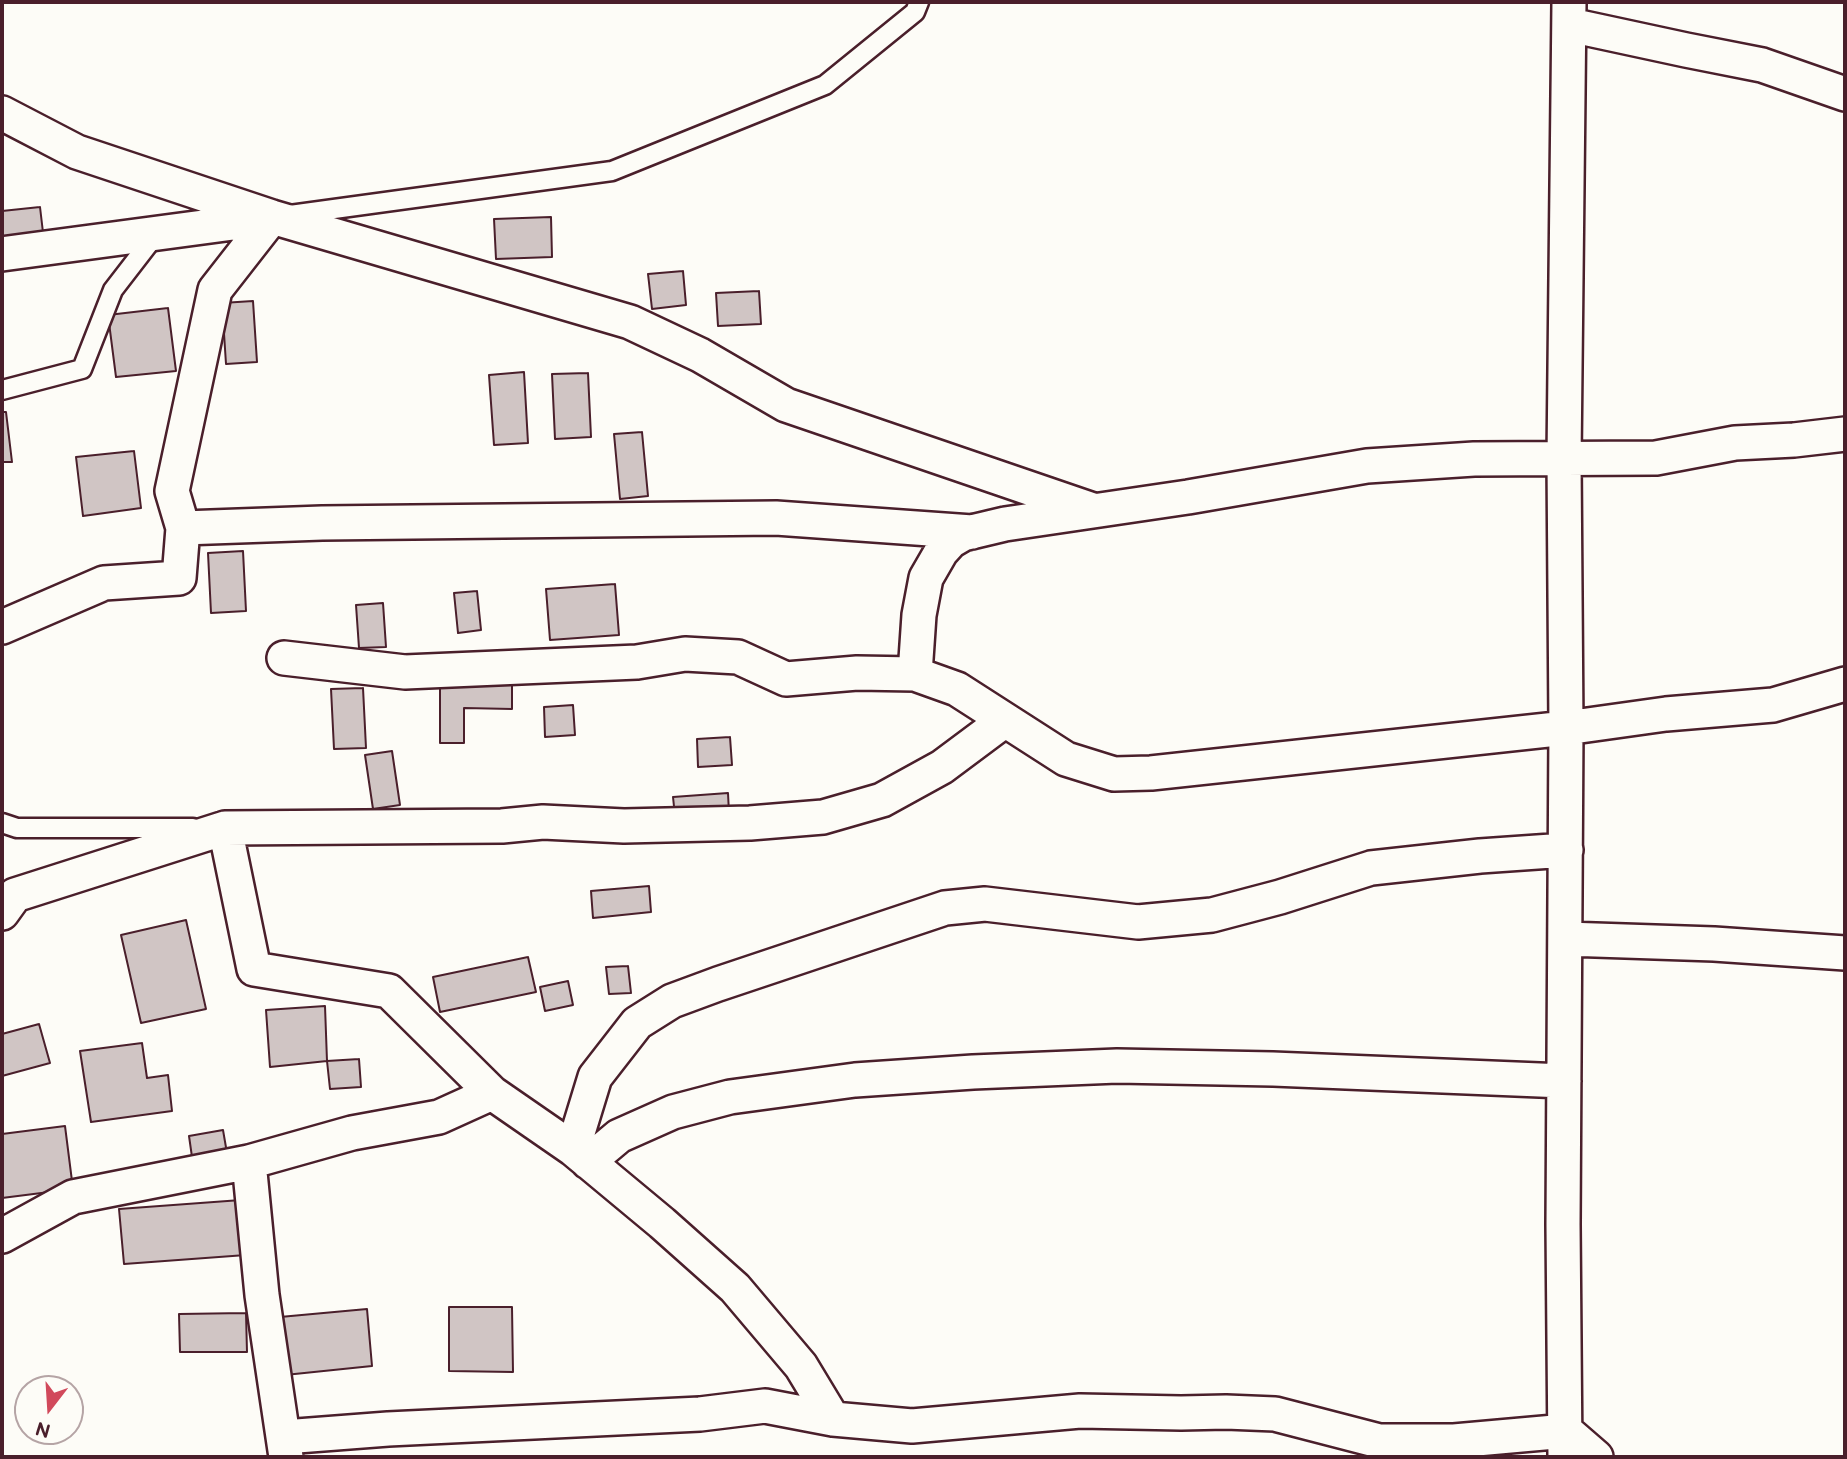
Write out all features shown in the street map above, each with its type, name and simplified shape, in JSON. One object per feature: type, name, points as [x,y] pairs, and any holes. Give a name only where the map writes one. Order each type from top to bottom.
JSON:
[{"type":"street","points":[[1565,1444],[1564,459],[1569,13],[1686,50],[1762,65],[1845,94]]},
{"type":"street","points":[[2,113],[77,152],[272,217],[631,322],[700,355],[786,405],[1093,510]]},
{"type":"street","points":[[2,254],[272,217]]},
{"type":"street","points":[[2,627],[104,583],[179,578],[183,528],[172,491],[215,290],[272,217]]},
{"type":"street","points":[[915,674],[919,615],[926,578],[941,552],[951,541],[963,534],[1004,524],[1188,497],[1367,466],[1474,458],[1656,458],[1735,443],[1794,440],[1845,433]]},
{"type":"street","points":[[183,528],[322,523],[776,518],[972,532]]},
{"type":"street","points":[[284,658],[405,672],[637,662],[685,654],[737,657],[786,679],[857,673],[915,674],[957,689],[1066,759],[1114,774],[1151,773],[1773,705],[1845,684]]},
{"type":"street","points":[[2,913],[15,895],[225,828],[502,826],[542,822],[625,826],[750,823],[824,817],[882,800],[942,767],[1005,720]]},
{"type":"street","points":[[225,828],[254,970],[389,991],[492,1093],[580,1155],[736,1288],[801,1366],[833,1419]]},
{"type":"street","points":[[580,1155],[595,1077],[637,1023],[672,1001],[945,908],[985,904],[1138,922],[1212,915],[1371,868],[1566,850]]},
{"type":"street","points":[[1566,939],[1714,944],[1845,953]]},
{"type":"street","points":[[580,1155],[673,1112],[730,1097],[855,1080],[1117,1066],[1273,1069],[1564,1081]]},
{"type":"street","points":[[2,1236],[73,1197],[249,1162],[352,1133],[439,1117],[492,1093]]},
{"type":"street","points":[[249,1162],[262,1295],[285,1447],[388,1429],[700,1414],[765,1406],[833,1419],[912,1426],[1080,1410],[1275,1415],[1380,1441],[1565,1444],[1596,1457]]},
{"type":"lane","points":[[272,217],[612,171],[825,85],[915,12],[919,2]]},
{"type":"lane","points":[[2,390],[82,369],[113,290],[157,233]]},
{"type":"lane","points":[[2,823],[18,828],[225,828]]},
{"type":"building","points":[[40,207],[44,241],[2,246],[2,211]]},
{"type":"building","points":[[551,217],[552,257],[496,259],[494,219]]},
{"type":"building","points":[[683,271],[686,305],[652,309],[648,274]]},
{"type":"building","points":[[759,291],[761,324],[718,326],[716,293]]},
{"type":"building","points":[[253,301],[257,362],[226,364],[222,303]]},
{"type":"building","points":[[168,308],[176,371],[116,377],[108,315]]},
{"type":"building","points":[[524,372],[528,443],[494,445],[489,375]]},
{"type":"building","points":[[588,373],[591,437],[555,439],[552,374]]},
{"type":"building","points":[[2,412],[6,412],[12,462],[2,462]]},
{"type":"building","points":[[642,432],[648,496],[620,499],[614,434]]},
{"type":"building","points":[[134,451],[141,508],[83,516],[76,457]]},
{"type":"building","points":[[243,551],[246,611],[211,613],[208,553]]},
{"type":"building","points":[[615,584],[619,635],[550,640],[546,589]]},
{"type":"building","points":[[477,591],[481,630],[458,633],[454,593]]},
{"type":"building","points":[[383,603],[386,647],[359,648],[356,605]]},
{"type":"building","points":[[440,679],[512,679],[512,709],[464,708],[464,743],[440,743]]},
{"type":"building","points":[[363,688],[366,748],[334,749],[331,689]]},
{"type":"building","points":[[573,705],[575,735],[545,737],[544,707]]},
{"type":"building","points":[[730,737],[732,765],[698,767],[697,739]]},
{"type":"building","points":[[392,751],[400,805],[373,809],[365,755]]},
{"type":"building","points":[[728,793],[729,813],[675,816],[673,797]]},
{"type":"building","points":[[649,886],[651,912],[593,918],[591,891]]},
{"type":"building","points":[[186,920],[206,1009],[141,1023],[121,935]]},
{"type":"building","points":[[528,957],[536,992],[440,1012],[433,977]]},
{"type":"building","points":[[628,966],[631,993],[609,994],[606,967]]},
{"type":"building","points":[[568,981],[573,1005],[545,1011],[540,987]]},
{"type":"building","points":[[325,1006],[327,1061],[270,1067],[266,1010]]},
{"type":"building","points":[[39,1024],[50,1063],[2,1076],[2,1034]]},
{"type":"building","points":[[142,1043],[147,1078],[168,1075],[172,1111],[91,1122],[80,1051]]},
{"type":"building","points":[[359,1059],[361,1087],[330,1089],[327,1061]]},
{"type":"building","points":[[65,1126],[73,1189],[2,1198],[2,1134]]},
{"type":"building","points":[[223,1130],[228,1159],[193,1164],[189,1136]]},
{"type":"building","points":[[241,1200],[246,1255],[124,1264],[119,1209]]},
{"type":"building","points":[[449,1307],[512,1307],[513,1372],[449,1371]]},
{"type":"building","points":[[367,1309],[372,1366],[285,1375],[280,1317]]},
{"type":"building","points":[[246,1313],[247,1352],[180,1352],[179,1314]]}]
